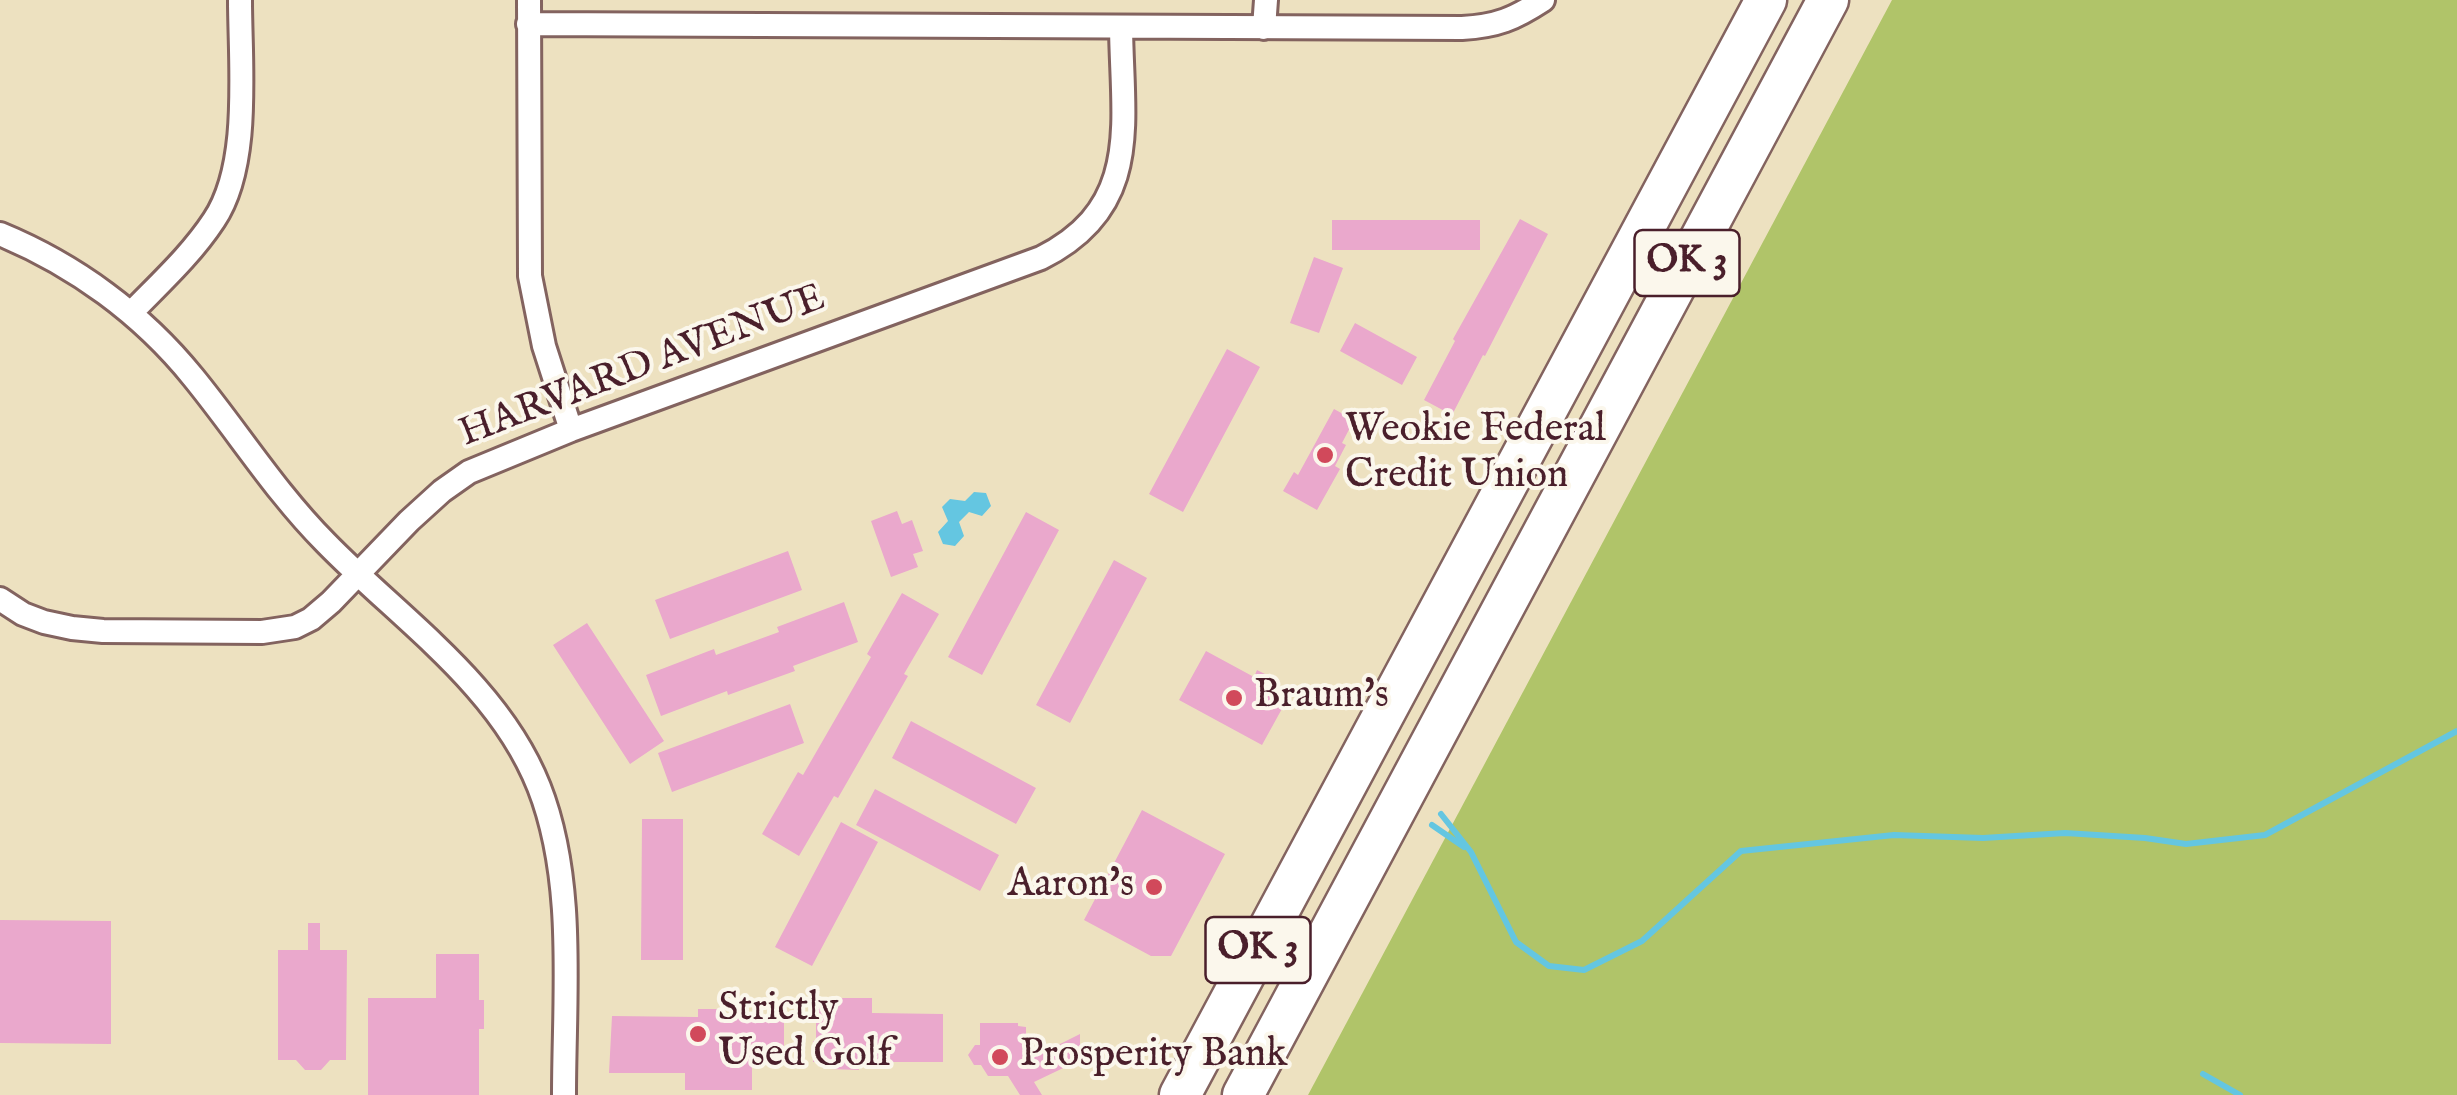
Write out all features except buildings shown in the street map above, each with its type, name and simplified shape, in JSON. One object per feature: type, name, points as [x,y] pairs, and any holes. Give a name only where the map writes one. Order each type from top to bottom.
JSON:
[{"type":"highway","name":"OK 3","points":[[1180,1095],[1766,0]]},
{"type":"highway","name":"OK 3","points":[[1244,1094],[1828,0]]},
{"type":"highway","points":[[1513,475],[1560,501]]},
{"type":"street","points":[[131,313],[195,246],[231,187],[238,156],[240,0]]},
{"type":"street","points":[[1264,28],[1266,0]]},
{"type":"street","points":[[571,430],[544,346],[530,276],[528,12],[1121,27],[1486,26],[1521,15],[1542,1]]},
{"type":"street","name":"HARVARD AVENUE","points":[[0,599],[44,622],[103,631],[262,632],[295,627],[332,602],[409,521],[469,472],[571,430],[1066,246],[1102,209],[1120,164],[1121,27]]},
{"type":"street","points":[[0,234],[53,259],[131,313],[192,376],[324,542],[487,699],[513,734],[540,789],[554,834],[563,890],[564,1095]]},
{"type":"green space","points":[[1892,0],[2457,0],[2457,1095],[1308,1095]]},
{"type":"water","points":[[974,492],[986,493],[991,506],[982,516],[969,512],[959,522],[964,536],[955,546],[943,544],[938,532],[948,521],[942,507],[950,499],[965,501]]},
{"type":"waterway","points":[[1441,814],[1471,852],[1516,942],[1549,966],[1584,970],[1642,941],[1741,851],[1894,835],[1983,838],[2065,833],[2186,844],[2265,835],[2457,731]]},
{"type":"waterway","points":[[1432,825],[1464,847]]},
{"type":"waterway","points":[[2203,1074],[2240,1095]]},
{"type":"place","name":"Weokie Federal Credit Union","points":[[1325,455]]},
{"type":"place","name":"Braum's","points":[[1234,698]]},
{"type":"place","name":"Aaron's","points":[[1154,887]]},
{"type":"place","name":"Strictly Used Golf","points":[[698,1034]]},
{"type":"place","name":"Prosperity Bank","points":[[1000,1057]]}]
